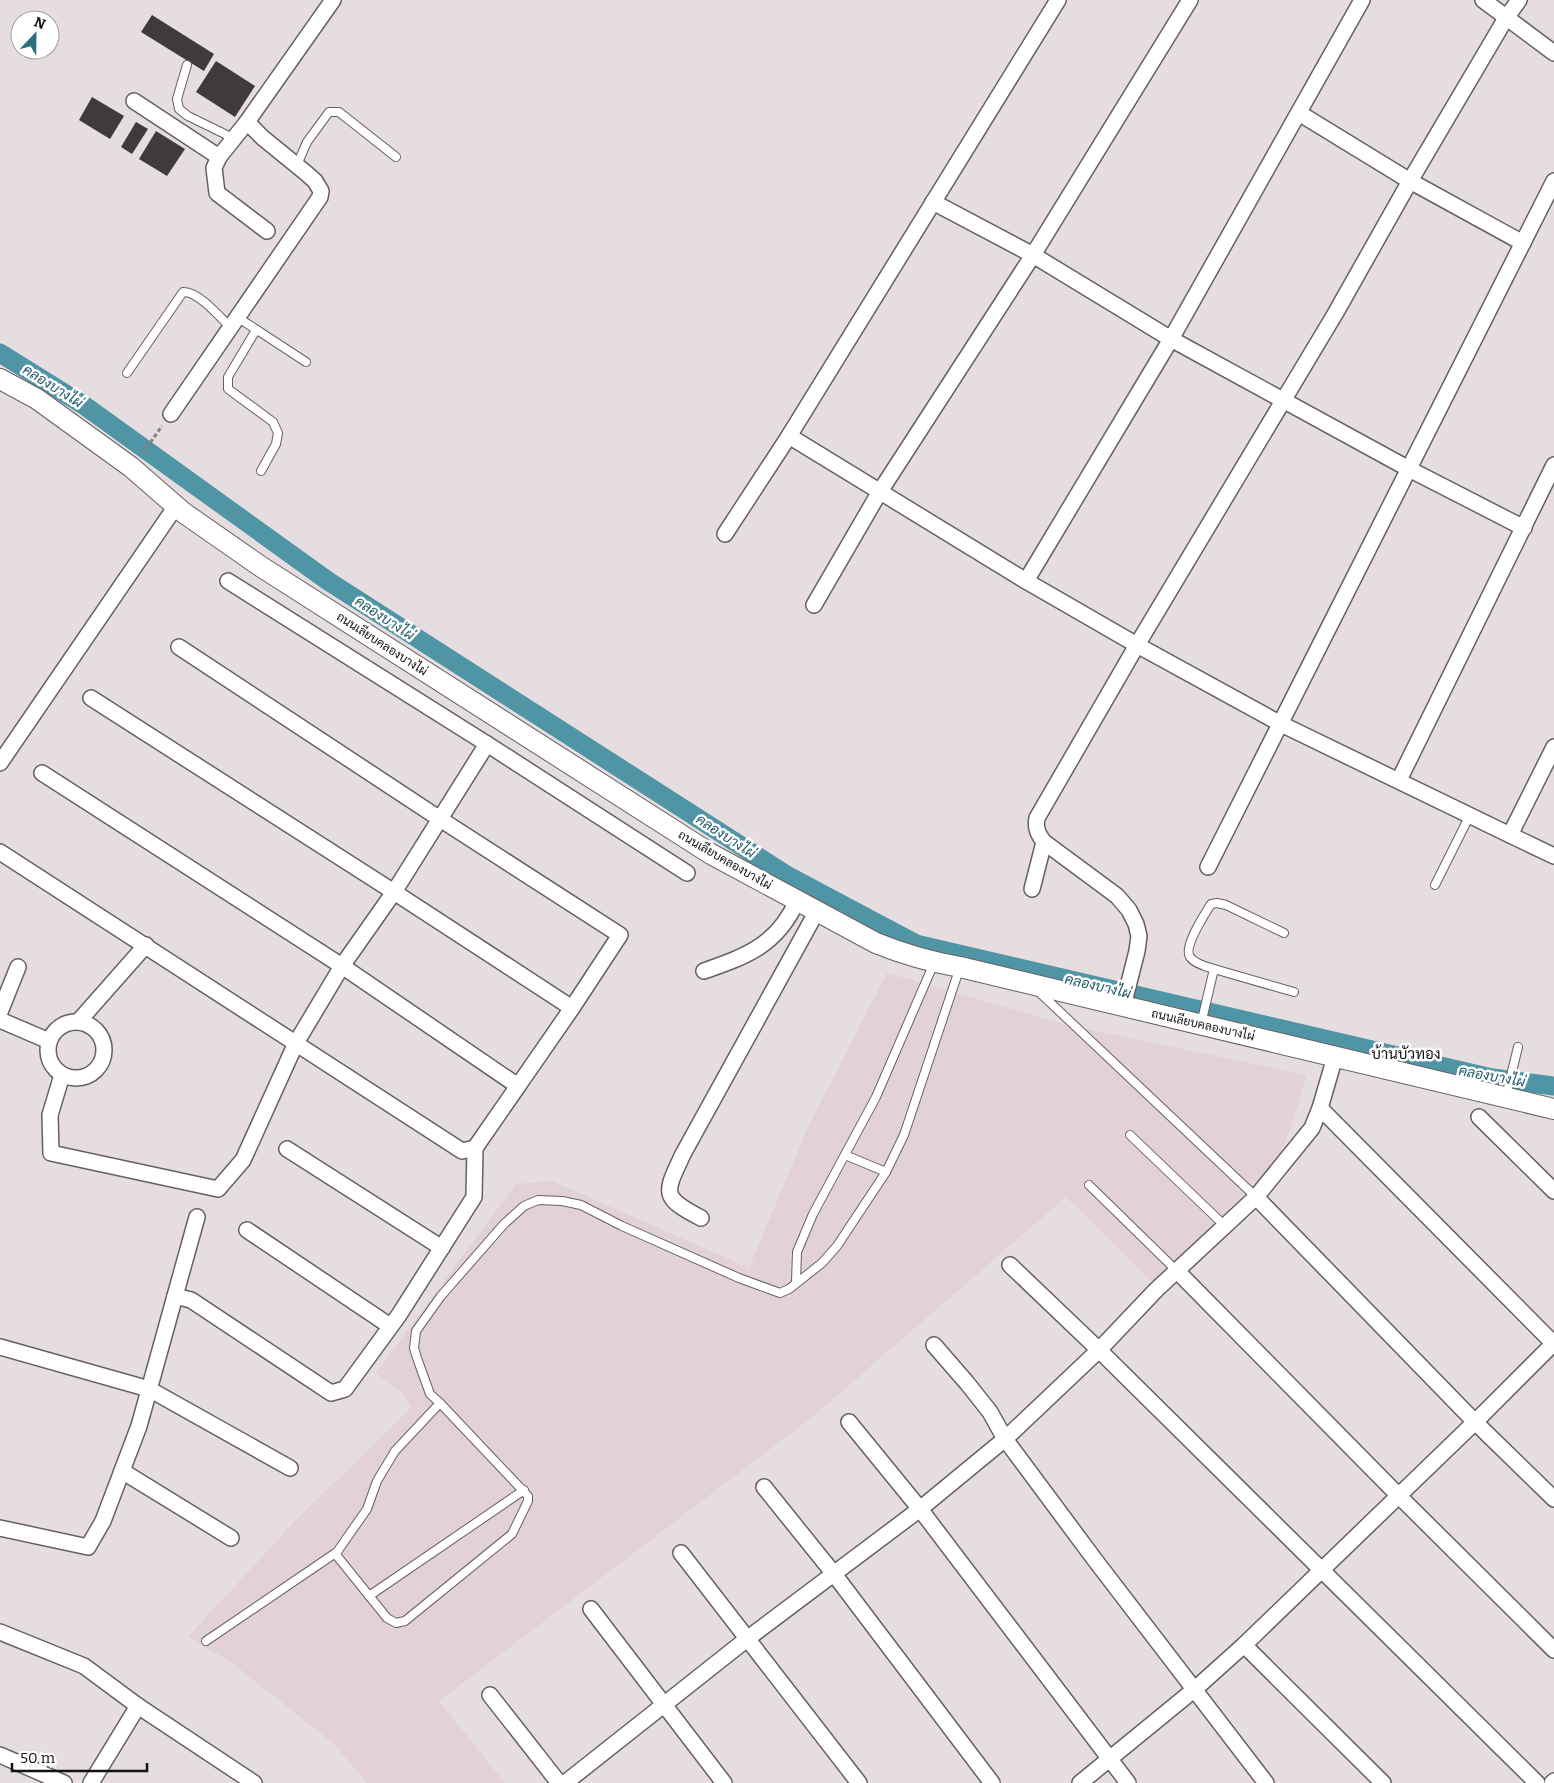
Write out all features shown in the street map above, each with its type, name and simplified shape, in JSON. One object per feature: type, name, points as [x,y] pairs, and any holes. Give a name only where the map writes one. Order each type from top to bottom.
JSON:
[{"type":"street","points":[[267,231],[217,193],[214,168],[219,157],[247,122],[333,0]]},
{"type":"street","points":[[725,534],[789,436],[1058,0]]},
{"type":"street","points":[[814,605],[879,493],[1033,255],[1190,0]]},
{"type":"street","points":[[1026,581],[1171,339],[1362,0]]},
{"type":"street","points":[[1483,0],[1554,53]]},
{"type":"street","points":[[1124,1001],[1137,951],[1139,936],[1136,924],[1129,910],[1117,896],[1044,842],[1038,835],[1036,828],[1039,814],[1137,645],[1284,401],[1506,18],[1519,0]]},
{"type":"street","points":[[134,102],[219,157]]},
{"type":"street","points":[[1299,113],[1410,181],[1523,243]]},
{"type":"street","points":[[171,414],[320,197],[321,191],[315,181],[247,122]]},
{"type":"street","points":[[1208,867],[1554,181]]},
{"type":"street","points":[[933,202],[1033,255],[1171,339],[1409,469],[1524,528]]},
{"type":"street","name":"ถนนเลียบคลองบางไผ่","points":[[0,379],[37,399],[131,467],[176,506],[268,571],[711,854],[876,943],[902,954],[935,963],[1030,984],[1124,1001],[1335,1056],[1507,1092],[1554,1109]]},
{"type":"street","points":[[789,436],[879,493],[1137,645],[1281,724],[1554,856]]},
{"type":"street","points":[[1399,780],[1554,465]]},
{"type":"street","points":[[0,763],[176,506]]},
{"type":"street","points":[[228,581],[487,744],[686,873]]},
{"type":"street","points":[[175,1296],[191,1300],[330,1393],[345,1389],[390,1326],[474,1197],[475,1148],[620,935],[179,647]]},
{"type":"street","points":[[91,698],[572,1008]]},
{"type":"street","points":[[62,1075],[50,1115],[51,1154],[218,1189],[243,1160],[296,1043],[342,966],[394,892],[487,744]]},
{"type":"street","points":[[1510,835],[1554,747]]},
{"type":"street","points":[[42,772],[342,966],[518,1086]]},
{"type":"street","points":[[1032,888],[1044,842]]},
{"type":"street","points":[[0,852],[462,1151],[475,1148]]},
{"type":"street","points":[[704,971],[738,960],[771,940],[790,915],[797,901]]},
{"type":"street","points":[[701,1218],[682,1208],[672,1199],[669,1188],[674,1173],[817,911]]},
{"type":"street","points":[[78,1022],[146,945]]},
{"type":"street","points":[[0,1012],[18,967]]},
{"type":"street","points":[[0,1020],[49,1041]]},
{"type":"street","points":[[78,1022],[87,1024],[95,1029],[104,1044],[103,1061],[91,1075],[82,1078],[62,1075],[55,1069],[50,1060],[48,1051],[49,1041],[54,1032],[61,1026],[78,1022]]},
{"type":"street","points":[[565,1783],[747,1639],[920,1509],[1005,1438],[1099,1350],[1156,1290],[1256,1197],[1312,1128],[1320,1108],[1335,1056]]},
{"type":"street","points":[[1080,1783],[1195,1689],[1244,1645],[1554,1343],[1320,1108]]},
{"type":"street","points":[[1479,1117],[1554,1191]]},
{"type":"street","points":[[287,1149],[442,1248]]},
{"type":"street","points":[[1256,1197],[1475,1422],[1554,1499]]},
{"type":"street","points":[[0,1528],[88,1547],[103,1521],[138,1426],[197,1217]]},
{"type":"street","points":[[247,1230],[390,1326]]},
{"type":"street","points":[[1010,1264],[1537,1783]]},
{"type":"street","points":[[1178,1271],[1398,1495],[1554,1650]]},
{"type":"street","points":[[934,1345],[990,1412],[1005,1438],[1095,1560],[1266,1783]]},
{"type":"street","points":[[0,1347],[149,1389],[290,1468]]},
{"type":"street","points":[[849,1422],[920,1509],[1128,1783]]},
{"type":"street","points":[[122,1470],[231,1538]]},
{"type":"street","points":[[764,1487],[834,1574],[992,1783]]},
{"type":"street","points":[[681,1552],[859,1783]]},
{"type":"street","points":[[591,1609],[724,1783]]},
{"type":"street","points":[[0,1632],[84,1666],[138,1706],[254,1783]]},
{"type":"street","points":[[1244,1645],[1384,1783]]},
{"type":"street","points":[[490,1695],[559,1783]]},
{"type":"street","points":[[91,1783],[138,1706]]},
{"type":"street","points":[[0,1755],[64,1783]]},
{"type":"lane","points":[[187,66],[177,100],[178,109],[188,116],[233,138]]},
{"type":"lane","points":[[296,165],[307,142],[329,112],[339,112],[396,157]]},
{"type":"lane","points":[[127,373],[184,292],[188,291],[234,322],[256,330],[306,362]]},
{"type":"lane","points":[[256,330],[228,377],[228,389],[273,422],[278,433],[276,444],[261,471]]},
{"type":"lane","points":[[1435,885],[1470,815]]},
{"type":"lane","points":[[1284,933],[1217,902],[1211,904],[1192,939],[1189,956],[1213,973],[1294,992]]},
{"type":"lane","points":[[796,1282],[797,1252],[813,1214],[876,1097],[935,963]]},
{"type":"lane","points":[[337,1552],[337,1556],[387,1618],[396,1623],[405,1621],[512,1534],[528,1501],[528,1496],[430,1394],[414,1348],[416,1331],[441,1296],[504,1224],[524,1206],[538,1200],[581,1204],[622,1226],[738,1278],[780,1293],[789,1289],[822,1264],[837,1246],[886,1172],[904,1135],[960,967]]},
{"type":"lane","points":[[1202,1020],[1213,973]]},
{"type":"lane","points":[[1030,984],[1256,1197]]},
{"type":"lane","points":[[1507,1092],[1518,1048]]},
{"type":"lane","points":[[1130,1135],[1225,1226]]},
{"type":"lane","points":[[845,1155],[886,1172]]},
{"type":"lane","points":[[1088,1185],[1178,1271]]},
{"type":"lane","points":[[206,1641],[337,1552],[367,1509],[377,1481],[395,1451],[440,1403]]},
{"type":"lane","points":[[369,1596],[524,1490]]},
{"type":"path","points":[[139,458],[157,432]]},
{"type":"shaded area","points":[[887,973],[1067,1025],[1307,1075],[1291,1127],[1278,1159],[1154,1284],[1066,1197],[811,1418],[439,1701],[505,1783],[367,1783],[334,1744],[231,1662],[188,1637],[295,1521],[411,1408],[404,1395],[376,1373],[516,1184],[552,1181],[749,1268],[808,1127]]},
{"type":"building","points":[[152,15],[214,54],[204,71],[141,32]]},
{"type":"building","points":[[216,61],[255,86],[235,117],[196,92]]},
{"type":"building","points":[[92,97],[124,116],[110,139],[79,120]]},
{"type":"building","points":[[136,122],[148,129],[132,154],[121,147]]},
{"type":"building","points":[[156,131],[185,149],[167,176],[139,159]]},
{"type":"waterway","name":"คลองบางไผ่","points":[[0,353],[85,406],[328,581],[788,876],[916,944],[1492,1078],[1554,1086]]},
{"type":"district","name":"บ้านบัวทอง","points":[[1406,1054]]}]
